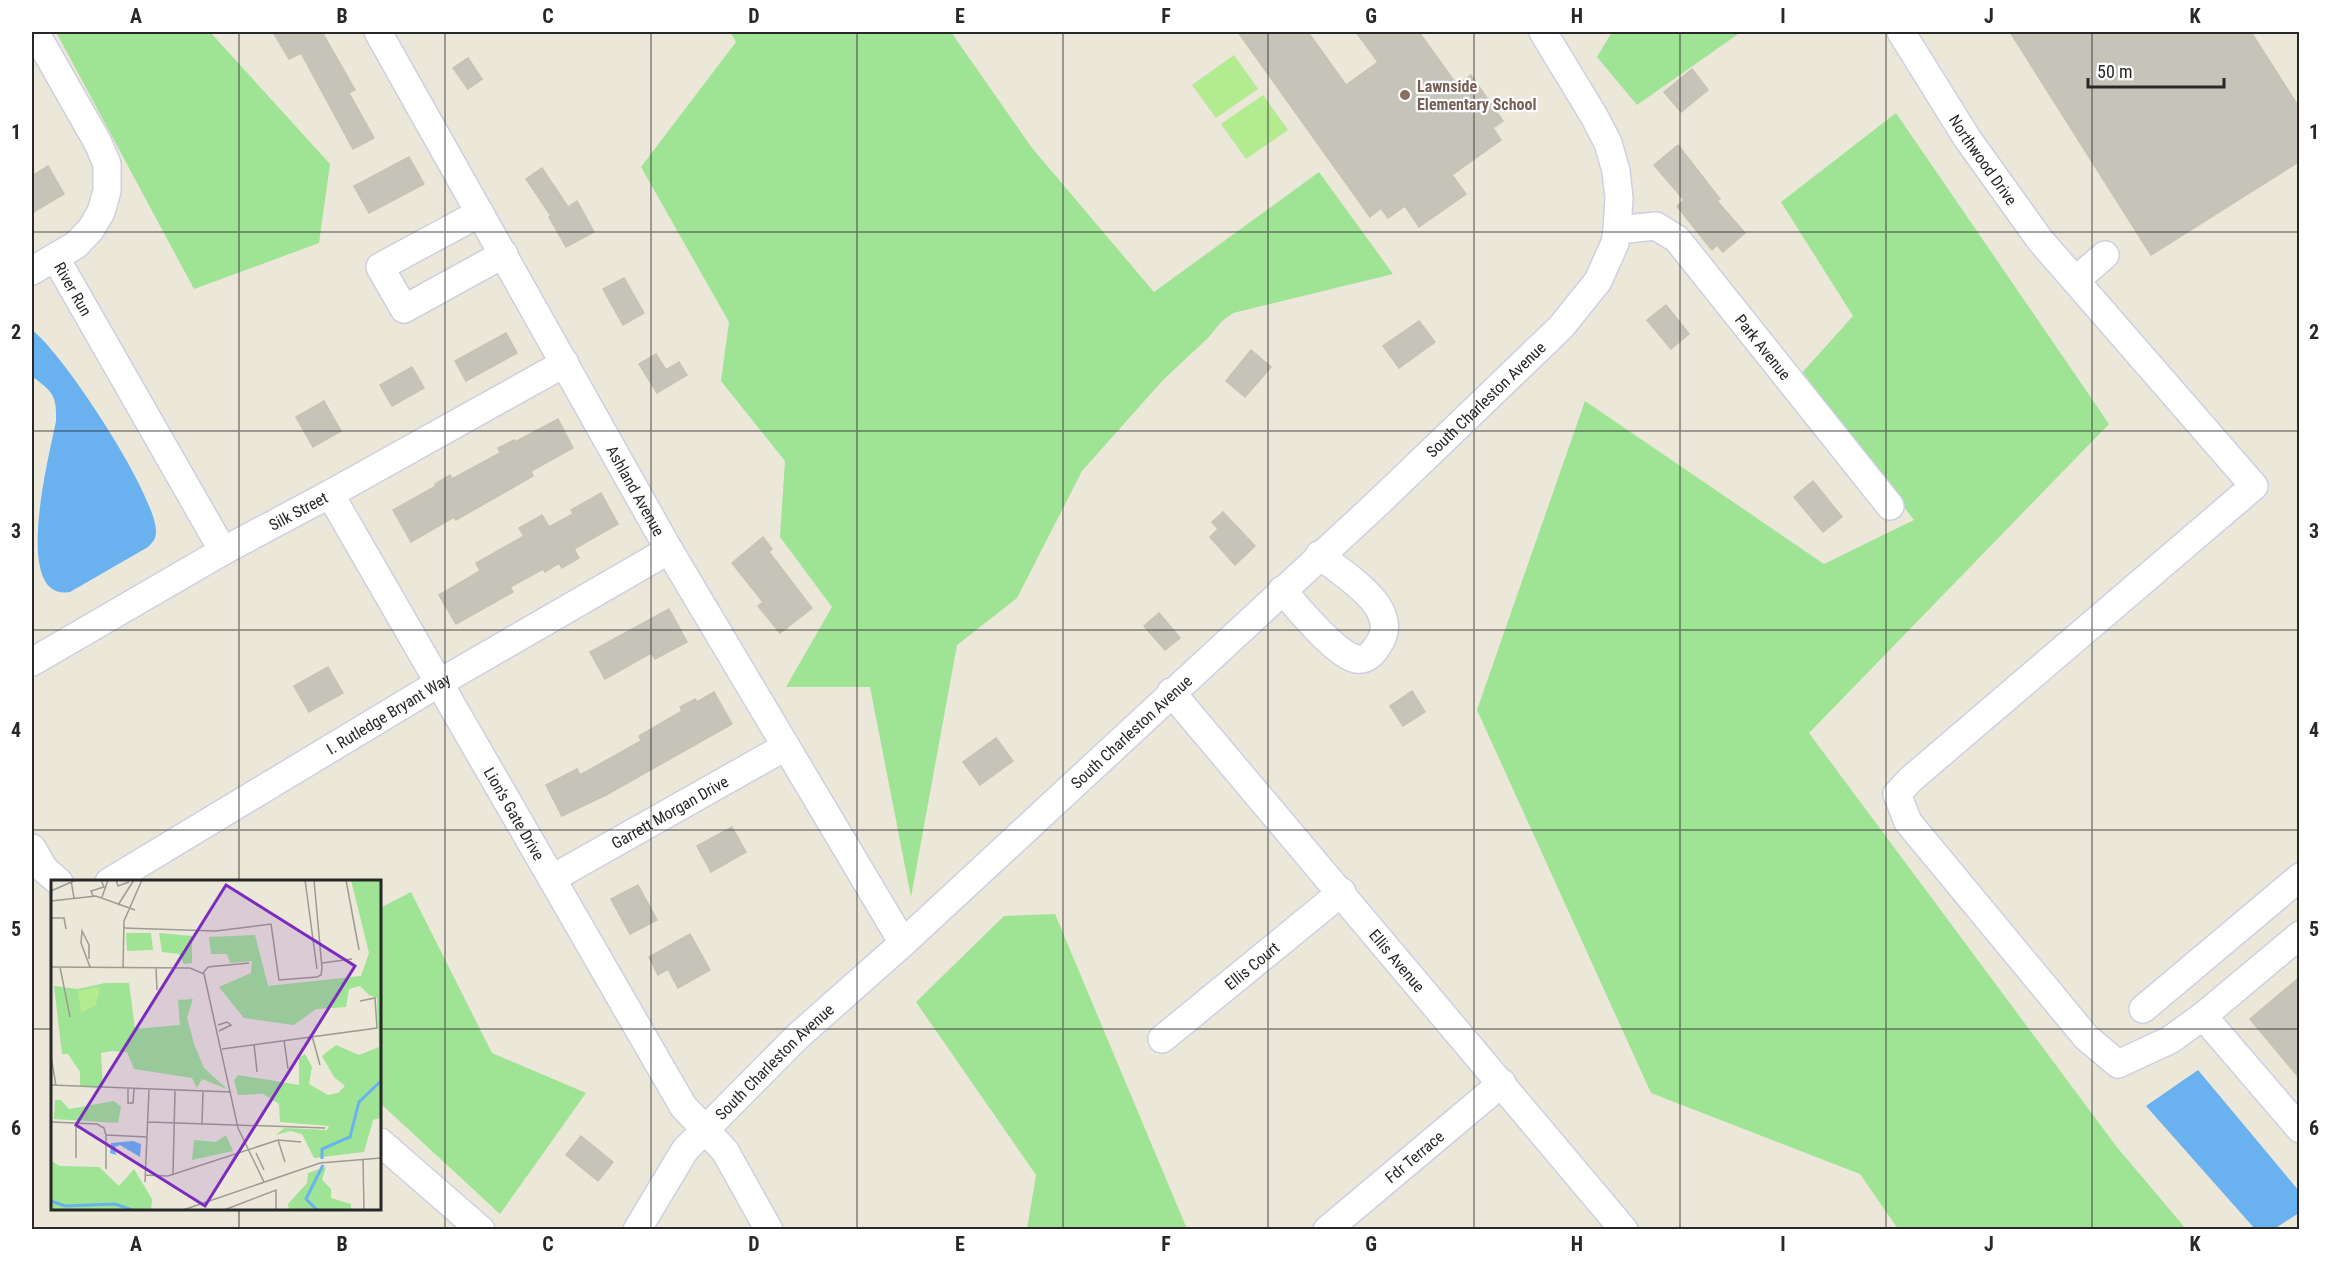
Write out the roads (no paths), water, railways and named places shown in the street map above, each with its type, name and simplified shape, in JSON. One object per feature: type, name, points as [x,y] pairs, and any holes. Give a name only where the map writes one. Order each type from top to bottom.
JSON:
[{"type":"street","name":"River Run","points":[[35,32],[98,143],[107,164],[106,191],[101,212],[91,229],[76,245],[55,257],[223,551]]},
{"type":"street","name":"Ashland Avenue","points":[[378,32],[669,550],[903,943]]},
{"type":"street","name":"South Charleston Avenue","points":[[637,1230],[685,1150],[797,1037],[903,943],[1171,692],[1380,501],[1561,327],[1598,281],[1615,243],[1619,198],[1616,171],[1608,142],[1543,32]]},
{"type":"street","name":"Northwood Drive","points":[[1901,32],[1967,138],[2040,240],[2254,486],[1920,771],[1898,794],[1908,822],[2086,1037],[2118,1064],[2170,1040],[2203,1016]]},
{"type":"street","points":[[480,213],[380,267],[404,309],[504,254]]},
{"type":"street","name":"Park Avenue","points":[[1617,230],[1656,226],[1677,239],[1890,506]]},
{"type":"street","points":[[2076,280],[2105,255]]},
{"type":"street","points":[[32,271],[55,257]]},
{"type":"street","name":"Silk Street","points":[[32,662],[223,551],[565,363]]},
{"type":"street","name":"Lion's Gate Drive","points":[[330,494],[683,1106],[725,1151],[769,1230]]},
{"type":"street","name":"I. Rutledge Bryant Way","points":[[112,880],[439,683],[669,550]]},
{"type":"street","points":[[1282,590],[1322,634],[1348,655],[1365,659],[1372,653],[1382,640],[1386,622],[1382,611],[1372,598],[1319,555]]},
{"type":"street","name":"Ellis Avenue","points":[[1171,692],[1342,892],[1624,1230]]},
{"type":"street","name":"Garrett Morgan Drive","points":[[553,878],[785,747]]},
{"type":"street","points":[[32,848],[44,869],[57,880]]},
{"type":"street","points":[[2143,1010],[2300,877]]},
{"type":"street","name":"Ellis Court","points":[[1162,1040],[1342,892]]},
{"type":"street","points":[[2300,935],[2203,1016],[2300,1129]]},
{"type":"street","name":"Fdr Terrace","points":[[1327,1230],[1502,1083]]},
{"type":"street","points":[[381,1143],[481,1230]]},
{"type":"water","points":[[32,330],[64,366],[105,425],[141,487],[152,512],[156,531],[154,540],[148,547],[70,592],[52,589],[42,573],[38,550],[42,490],[56,412],[52,394],[32,376]]},
{"type":"water","points":[[2198,1070],[2299,1191],[2299,1213],[2274,1229],[2255,1229],[2146,1106]]},
{"type":"place","name":"Lawnside Elementary School","points":[[1405,95]]}]
